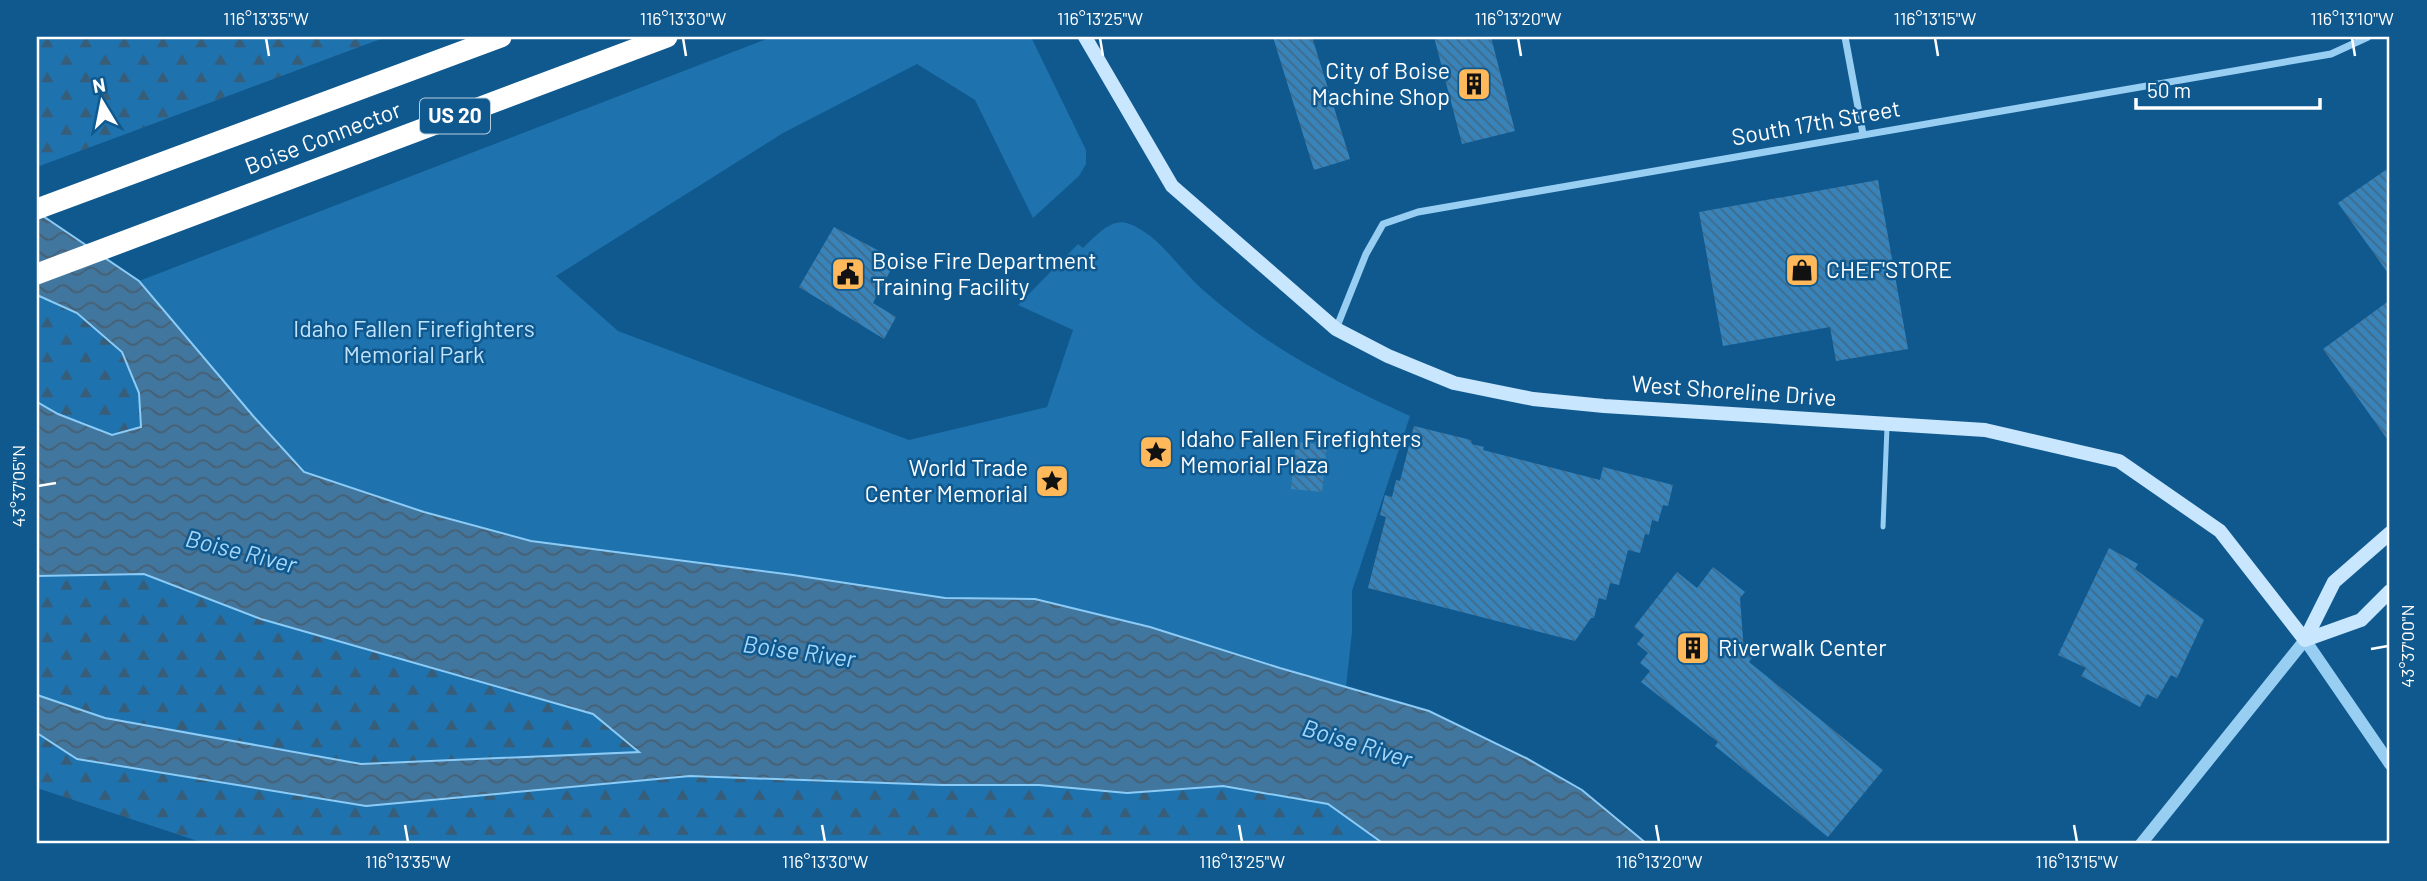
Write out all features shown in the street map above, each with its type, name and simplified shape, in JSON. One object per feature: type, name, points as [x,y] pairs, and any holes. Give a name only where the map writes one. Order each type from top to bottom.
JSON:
[{"type":"highway","name":"Boise Connector","points":[[37,209],[501,37]]},
{"type":"highway","name":"Boise Connector","points":[[37,274],[667,37]]},
{"type":"main road","name":"West Shoreline Drive","points":[[1085,37],[1172,186],[1336,329],[1388,356],[1454,383],[1533,398],[1604,406],[1985,430],[2119,461],[2220,531],[2305,640]]},
{"type":"main road","points":[[2305,640],[2334,582],[2390,533]]},
{"type":"main road","points":[[2305,640],[2361,620],[2390,591]]},
{"type":"street","points":[[1845,37],[1863,134]]},
{"type":"street","name":"South 17th Street","points":[[1336,329],[1366,254],[1383,224],[1436,208],[2331,54],[2368,37]]},
{"type":"street","points":[[2141,844],[2305,640]]},
{"type":"street","name":"West Shoreline Drive","points":[[2305,640],[2390,764]]},
{"type":"lane","points":[[1884,527],[1887,424]]},
{"type":"green space","points":[[37,37],[386,37],[37,167]]},
{"type":"green space","name":"Idaho Fallen Firefighters Memorial Park","points":[[772,37],[1031,37],[1086,150],[1086,164],[1079,176],[1033,218],[975,100],[917,64],[783,133],[556,276],[618,331],[909,440],[1047,407],[1073,330],[1018,305],[1078,244],[1083,248],[1114,223],[1127,223],[1138,228],[1158,243],[1202,289],[1260,335],[1333,379],[1410,416],[1352,591],[1352,632],[1346,687],[1150,627],[1035,599],[945,598],[531,541],[424,512],[304,472],[139,281]]},
{"type":"green space","points":[[37,295],[76,313],[122,352],[139,393],[141,428],[112,435],[58,414],[37,402]]},
{"type":"green space","points":[[144,574],[261,619],[593,714],[640,753],[361,764],[105,718],[37,695],[37,576]]},
{"type":"green space","points":[[37,733],[77,759],[366,806],[690,776],[942,785],[1039,785],[1127,793],[1223,786],[1328,804],[1384,844],[207,844],[37,788]]},
{"type":"water","name":"Boise River","points":[[37,212],[139,281],[304,472],[424,512],[531,541],[945,598],[1035,599],[1150,627],[1429,711],[1526,758],[1582,790],[1647,844],[1384,844],[1328,804],[1223,786],[1127,793],[1039,785],[942,785],[690,776],[366,806],[77,759],[37,733],[37,695],[105,718],[361,764],[639,752],[593,714],[261,619],[144,574],[37,576],[37,402],[58,414],[112,435],[141,427],[139,393],[122,352],[77,313],[37,295]]},
{"type":"building","points":[[1273,37],[1312,37],[1350,159],[1314,170]]},
{"type":"building","name":"City of Boise Machine Shop","points":[[1434,37],[1491,37],[1515,131],[1462,144]]},
{"type":"building","points":[[2390,167],[2390,276],[2338,203]]},
{"type":"building","name":"CHEF'STORE","points":[[1878,180],[1908,349],[1836,361],[1830,327],[1723,346],[1699,212]]},
{"type":"building","name":"Boise Fire Department Training Facility","points":[[834,227],[896,260],[873,303],[896,317],[884,339],[799,287]]},
{"type":"building","points":[[2390,300],[2390,443],[2323,349]]},
{"type":"building","points":[[1414,426],[1471,440],[1472,444],[1484,447],[1483,450],[1600,480],[1603,467],[1673,485],[1668,506],[1663,505],[1658,522],[1652,520],[1649,535],[1645,534],[1640,553],[1628,550],[1619,585],[1610,583],[1606,600],[1599,598],[1594,618],[1591,618],[1575,641],[1368,588],[1386,517],[1380,515],[1385,495],[1392,497],[1396,480],[1400,481]]},
{"type":"building","points":[[1296,442],[1327,445],[1322,492],[1291,489]]},
{"type":"building","points":[[2109,548],[2138,564],[2135,569],[2204,620],[2177,678],[2171,675],[2157,699],[2147,694],[2140,707],[2081,676],[2086,668],[2058,655]]},
{"type":"building","points":[[1713,567],[1745,592],[1740,598],[1744,652],[1752,658],[1749,662],[1883,770],[1828,837],[1715,746],[1718,742],[1641,682],[1650,671],[1640,663],[1648,653],[1637,644],[1644,635],[1634,627],[1677,572],[1697,588]]},
{"type":"place","name":"City of Boise Machine Shop","points":[[1474,84]]},
{"type":"place","name":"CHEF'STORE","points":[[1802,270]]},
{"type":"place","name":"Boise Fire Department Training Facility","points":[[848,274]]},
{"type":"place","name":"Idaho Fallen Firefighters Memorial Plaza","points":[[1156,452]]},
{"type":"place","name":"World Trade Center Memorial","points":[[1052,481]]},
{"type":"place","name":"Riverwalk Center","points":[[1693,648]]}]
